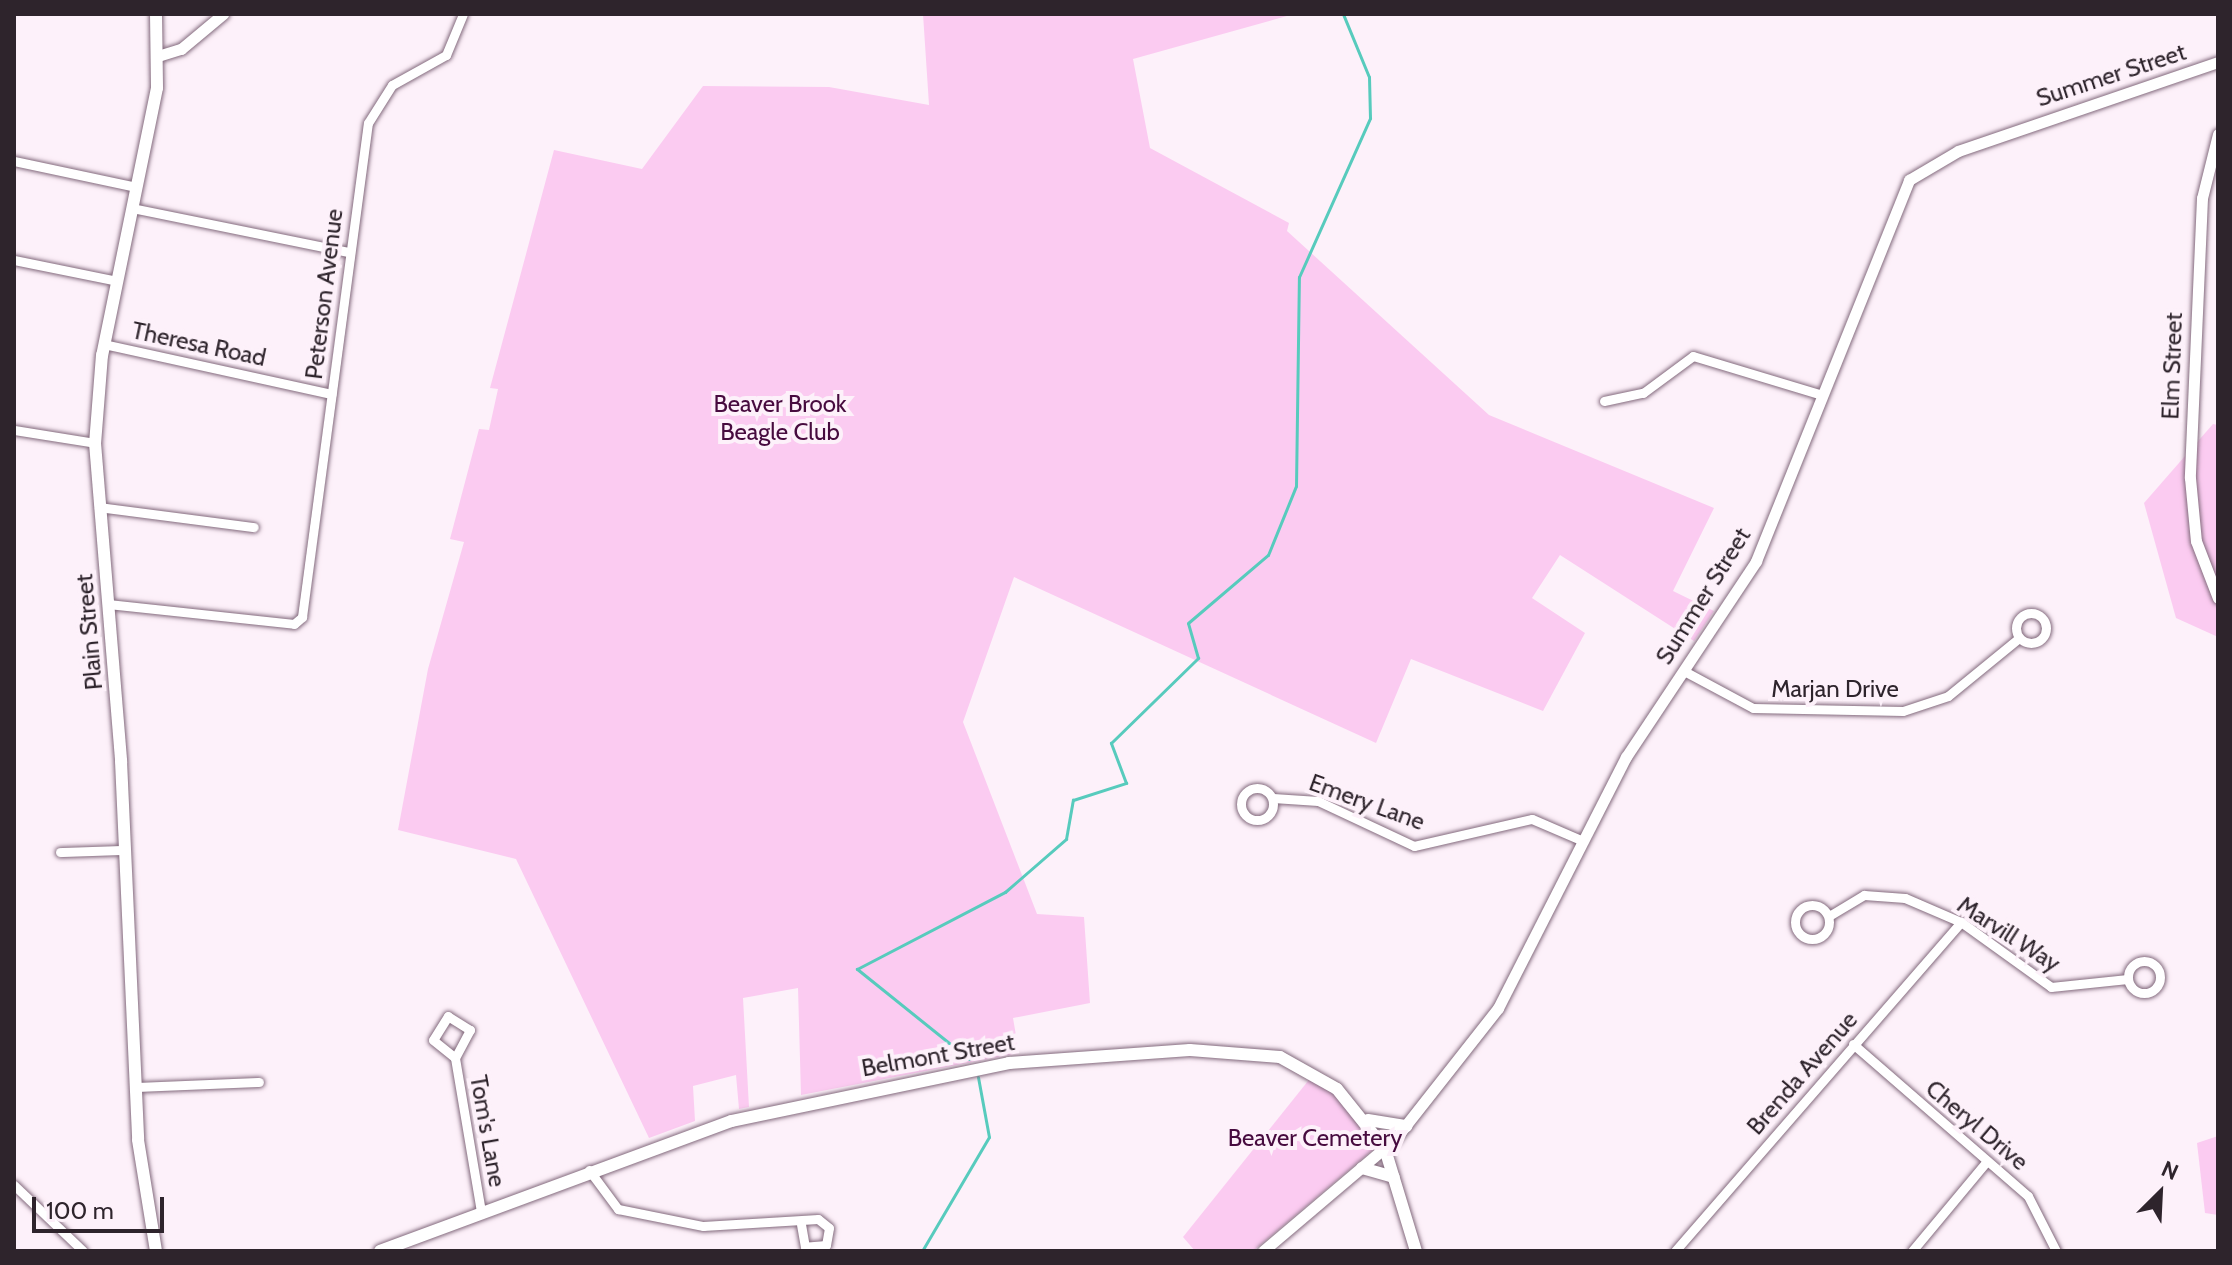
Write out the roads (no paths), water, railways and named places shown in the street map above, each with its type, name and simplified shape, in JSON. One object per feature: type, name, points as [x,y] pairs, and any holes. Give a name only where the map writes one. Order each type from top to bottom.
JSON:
[{"type":"main road","name":"Plain Street","points":[[156,14],[161,55],[104,344],[95,443],[124,850],[135,1087],[156,1251]]},
{"type":"main road","name":"Belmont Street","points":[[385,1250],[687,1133],[801,1104],[1009,1063],[1127,1052],[1280,1057],[1326,1080],[1368,1120],[1385,1149],[1416,1251]]},
{"type":"main road","points":[[1368,1120],[1407,1126]]},
{"type":"main road","points":[[1362,1168],[1394,1177]]},
{"type":"street","points":[[161,55],[195,39],[223,14]]},
{"type":"street","name":"Peterson Avenue","points":[[108,604],[299,621],[332,394],[348,252],[371,112],[392,85],[446,55],[463,14]]},
{"type":"street","name":"Summer Street","points":[[1263,1251],[1385,1149],[1488,1024],[1626,757],[1762,549],[1819,394],[1914,174],[2032,124],[2217,63]]},
{"type":"street","name":"Elm Street","points":[[2218,134],[2201,212],[2190,496],[2196,541],[2218,598]]},
{"type":"street","points":[[14,161],[136,187]]},
{"type":"street","points":[[132,208],[348,252]]},
{"type":"street","points":[[14,260],[117,281]]},
{"type":"street","name":"Theresa Road","points":[[104,344],[332,394]]},
{"type":"street","points":[[1604,401],[1643,393],[1693,356],[1819,394]]},
{"type":"street","points":[[14,430],[95,443]]},
{"type":"street","points":[[99,507],[254,527]]},
{"type":"street","name":"Marjan Drive","points":[[1684,671],[1753,708],[1903,711],[1948,696],[2019,638]]},
{"type":"street","name":"Emery Lane","points":[[1273,798],[1318,801],[1414,846],[1532,819],[1583,841]]},
{"type":"street","points":[[60,852],[124,850]]},
{"type":"street","name":"Marvill Way","points":[[1829,916],[1881,893],[1961,922],[2051,987],[2128,979]]},
{"type":"street","name":"Brenda Avenue","points":[[1675,1251],[1961,922]]},
{"type":"street","name":"Tom's Lane","points":[[455,1058],[433,1040],[437,1024],[452,1016],[470,1030],[455,1058],[481,1211]]},
{"type":"street","name":"Cheryl Drive","points":[[1853,1044],[2037,1206],[2056,1251]]},
{"type":"street","points":[[135,1087],[259,1082]]},
{"type":"street","points":[[1912,1251],[1987,1161]]},
{"type":"street","points":[[589,1170],[618,1209],[703,1226],[773,1217],[801,1224]]},
{"type":"street","points":[[14,1185],[83,1251]]},
{"type":"waterway","points":[[969,1059],[857,969],[1005,892],[1066,839],[1073,800],[1126,783],[1111,743],[1198,658],[1188,623],[1268,555],[1296,486],[1299,277],[1370,118],[1369,77],[1343,14]]},
{"type":"waterway","points":[[922,1251],[989,1137],[978,1077]]},
{"type":"park label","name":"Beaver Brook Beagle Club","points":[[780,418]]},
{"type":"park label","name":"Beaver Cemetery","points":[[1315,1138]]}]
